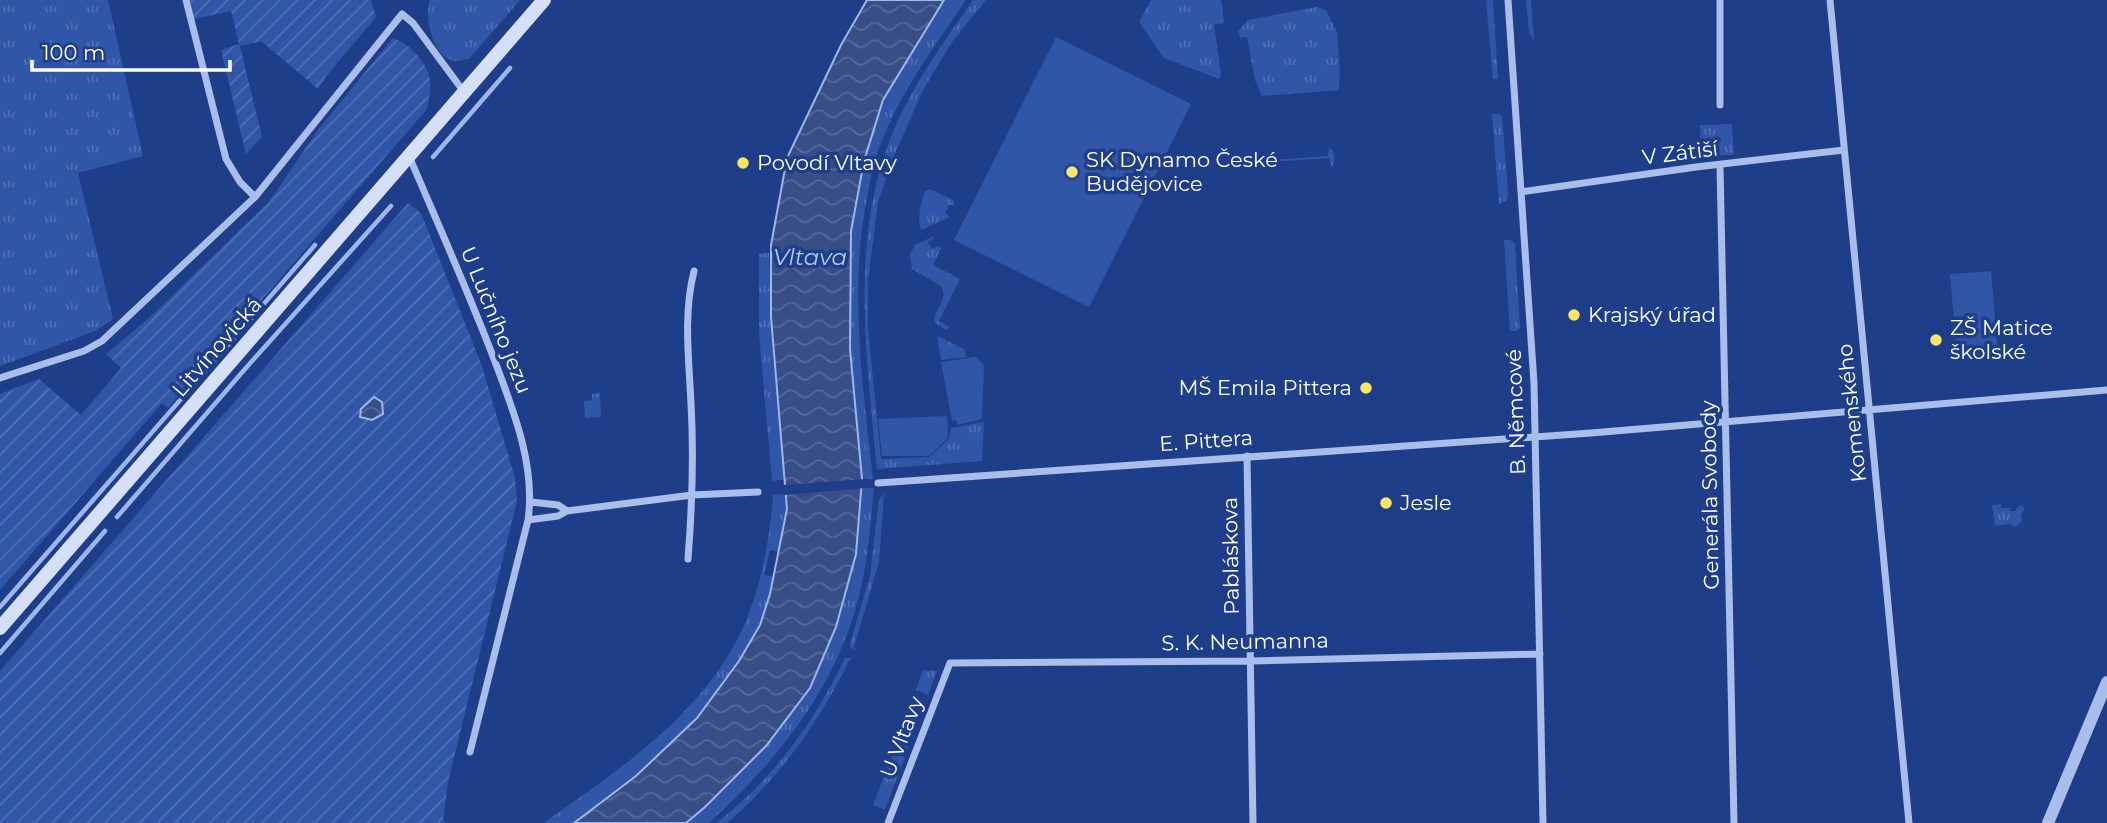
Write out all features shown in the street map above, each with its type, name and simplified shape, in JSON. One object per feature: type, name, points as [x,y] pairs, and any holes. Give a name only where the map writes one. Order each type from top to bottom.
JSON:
[{"type":"main road","name":"Litvínovická","points":[[0,628],[544,0]]},
{"type":"street","points":[[186,0],[226,159],[240,182],[255,197]]},
{"type":"street","name":"B. Němcové","points":[[1508,0],[1536,437],[1543,823]]},
{"type":"street","points":[[1720,0],[1720,105]]},
{"type":"street","name":"Komenského","points":[[1829,0],[1909,823]]},
{"type":"street","points":[[0,378],[84,351],[102,341],[255,197],[402,14],[413,23],[464,92]]},
{"type":"street","name":"V Zátiší","points":[[1521,192],[1844,150]]},
{"type":"street","name":"U Lučního jezu","points":[[409,156],[476,311],[512,408],[527,470],[531,502],[470,752]]},
{"type":"street","name":"Generála Svobody","points":[[1720,166],[1734,823]]},
{"type":"street","points":[[688,559],[692,495],[692,407],[686,317],[694,271]]},
{"type":"street","name":"E. Pittera","points":[[878,482],[1536,437],[2107,390]]},
{"type":"street","name":"Pabláskova","points":[[1247,456],[1253,823]]},
{"type":"street","points":[[528,520],[542,520],[566,511],[692,495],[758,492]]},
{"type":"street","points":[[531,502],[558,505],[566,511]]},
{"type":"street","name":"S. K. Neumanna","points":[[950,663],[1251,661],[1540,654]]},
{"type":"street","name":"U Vltavy","points":[[888,823],[950,663]]},
{"type":"street","points":[[2048,823],[2107,682]]},
{"type":"green space","points":[[0,0],[108,0],[143,156],[78,173],[113,319],[95,331],[0,366]]},
{"type":"green space","points":[[190,0],[371,0],[376,17],[318,89],[261,41],[240,46],[262,137],[246,154],[221,50],[239,44],[231,11],[194,19]]},
{"type":"green space","points":[[430,0],[520,0],[469,59],[457,61],[442,54],[432,37],[428,17]]},
{"type":"green space","points":[[944,0],[966,0],[897,107],[875,161],[865,209],[858,310],[873,479],[862,479],[850,349],[851,231],[864,161],[883,100]]},
{"type":"green space","points":[[973,0],[986,0],[952,42],[923,90],[894,156],[878,202],[868,280],[868,329],[881,459],[929,457],[949,439],[951,428],[984,422],[982,461],[877,469],[866,345],[865,263],[877,181],[889,142],[906,105],[926,69]]},
{"type":"green space","points":[[1151,0],[1221,0],[1224,23],[1214,25],[1221,74],[1219,79],[1164,58],[1139,22]]},
{"type":"green space","points":[[1486,0],[1493,0],[1498,79],[1493,79]]},
{"type":"green space","points":[[1526,0],[1531,0],[1534,41],[1529,32]]},
{"type":"green space","points":[[1317,7],[1326,10],[1337,32],[1339,90],[1262,96],[1255,80],[1247,37],[1240,38],[1238,31],[1248,20]]},
{"type":"green space","name":"SK Dynamo České Budějovice","points":[[1056,37],[1191,104],[1089,307],[954,240]]},
{"type":"green space","points":[[392,39],[409,47],[427,70],[430,88],[427,109],[168,408],[162,403],[0,590],[0,394],[39,379],[81,415],[121,368],[106,354],[149,318],[269,202],[318,130]]},
{"type":"green space","points":[[1492,114],[1502,117],[1508,191],[1508,199],[1499,204]]},
{"type":"green space","points":[[1732,124],[1734,155],[1701,156],[1700,125]]},
{"type":"green space","points":[[1329,147],[1334,156],[1332,167],[1329,158],[1239,164],[1328,156]]},
{"type":"green space","points":[[930,189],[953,200],[954,205],[949,205],[945,213],[948,218],[921,230],[921,205],[925,191]]},
{"type":"green space","points":[[408,203],[421,213],[482,366],[515,478],[517,501],[448,782],[443,821],[446,823],[0,823],[0,671]]},
{"type":"green space","points":[[934,238],[928,242],[932,249],[938,246],[941,248],[933,265],[960,279],[939,321],[949,327],[947,330],[934,320],[944,295],[941,286],[912,269],[910,255],[915,245]]},
{"type":"green space","points":[[1504,240],[1511,240],[1515,244],[1520,328],[1516,331],[1510,331]]},
{"type":"green space","points":[[769,252],[772,345],[786,479],[772,481],[759,333],[759,254]]},
{"type":"green space","points":[[1991,271],[1998,354],[1957,358],[1950,274]]},
{"type":"green space","points":[[937,336],[964,349],[966,357],[941,360]]},
{"type":"green space","points":[[1508,350],[1521,351],[1523,378],[1520,381],[1510,381]]},
{"type":"green space","points":[[976,357],[984,365],[982,419],[957,425],[956,420],[952,421],[941,362]]},
{"type":"green space","points":[[600,393],[601,417],[585,418],[584,401],[592,400],[592,394]]},
{"type":"green space","points":[[1511,397],[1521,398],[1524,418],[1512,420]]},
{"type":"green space","points":[[947,416],[948,438],[929,456],[882,456],[878,419]]},
{"type":"green space","points":[[862,488],[874,488],[863,578],[854,615],[825,682],[785,742],[736,797],[709,823],[686,823],[705,807],[836,627],[856,554]]},
{"type":"green space","points":[[787,494],[780,552],[770,550],[764,575],[774,577],[764,610],[751,641],[713,698],[666,749],[584,817],[575,823],[543,823],[633,758],[688,708],[712,680],[732,649],[758,587],[773,495]]},
{"type":"green space","points":[[884,494],[879,562],[854,647],[857,652],[850,644],[870,576],[879,499]]},
{"type":"green space","points":[[2001,504],[2001,508],[2010,508],[2011,511],[2015,511],[2020,505],[2025,508],[2021,515],[2022,522],[2015,527],[2010,524],[1995,526],[1992,505]]},
{"type":"green space","points":[[845,658],[853,658],[825,706],[781,768],[727,823],[716,823],[774,769],[806,727]]},
{"type":"green space","points":[[923,670],[937,671],[928,695],[916,690]]},
{"type":"green space","points":[[911,701],[924,706],[906,752],[894,747]]},
{"type":"green space","points":[[893,753],[905,757],[885,810],[873,805]]},
{"type":"water","name":"Vltava","points":[[867,0],[944,0],[883,100],[864,161],[851,231],[850,349],[862,479],[856,554],[836,627],[810,688],[766,746],[686,823],[574,823],[636,776],[697,718],[739,661],[760,625],[770,594],[787,509],[771,317],[771,245],[787,158],[841,45]]},
{"type":"water","points":[[374,397],[382,402],[383,414],[372,420],[360,417],[361,409]]},
{"type":"pier","points":[[866,479],[865,488],[784,495],[783,485]]},
{"type":"waterway","points":[[433,157],[510,68]]},
{"type":"waterway","points":[[117,517],[391,206]]},
{"type":"waterway","points":[[0,607],[315,245]]},
{"type":"waterway","points":[[0,653],[105,531]]},
{"type":"place","name":"Povodí Vltavy","points":[[743,163]]},
{"type":"place","name":"SK Dynamo České Budějovice","points":[[1072,172]]},
{"type":"place","name":"Krajský úřad","points":[[1574,315]]},
{"type":"place","name":"ZŠ Matice školské","points":[[1936,340]]},
{"type":"place","name":"MŠ Emila Pittera","points":[[1366,388]]},
{"type":"place","name":"Jesle","points":[[1386,503]]}]
